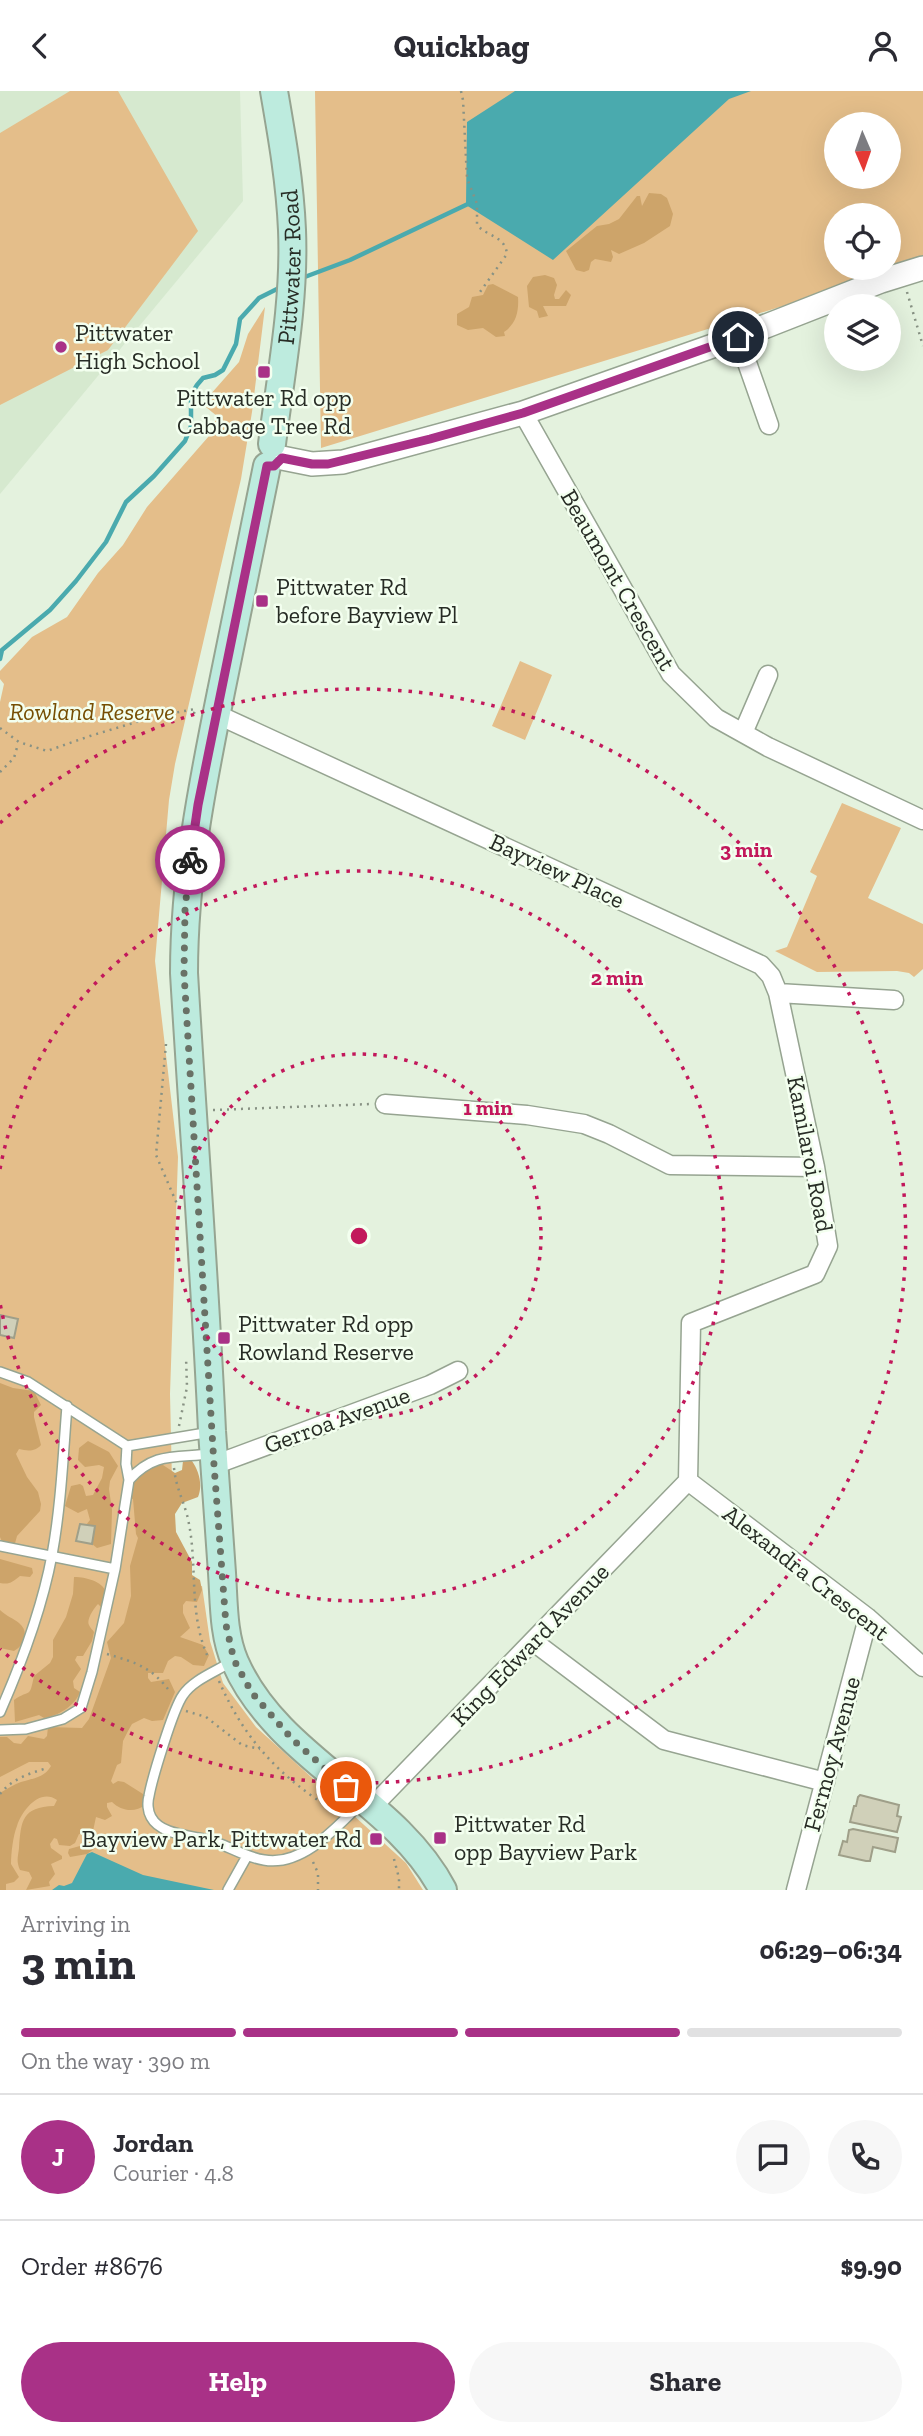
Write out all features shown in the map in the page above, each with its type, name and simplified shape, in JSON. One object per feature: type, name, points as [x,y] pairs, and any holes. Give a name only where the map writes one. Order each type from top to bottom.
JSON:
[{"type":"main road","name":"Pittwater Road","points":[[274,91],[286,161],[292,232],[289,315],[273,456],[206,711],[185,910],[184,973],[226,1625],[234,1660],[252,1693],[292,1739],[423,1856],[443,1890]]},
{"type":"street","points":[[273,456],[312,464],[343,462],[523,413],[912,272]]},
{"type":"street","points":[[738,337],[769,425]]},
{"type":"street","name":"Beaumont Crescent","points":[[523,413],[671,674],[716,718],[768,747],[923,820]]},
{"type":"street","points":[[743,733],[768,675]]},
{"type":"street","name":"Bayview Place","points":[[206,711],[761,965],[771,976],[778,993]]},
{"type":"street","points":[[778,993],[894,1000]]},
{"type":"street","name":"Kamilaroi Road","points":[[688,1481],[691,1323],[815,1274],[828,1246],[815,1167],[778,993]]},
{"type":"street","points":[[384,1104],[527,1115],[584,1124],[610,1134],[670,1165],[815,1167]]},
{"type":"street","name":"Gerroa Avenue","points":[[213,1450],[430,1385],[458,1371]]},
{"type":"street","name":"Alexandra Crescent","points":[[688,1481],[869,1618],[923,1667]]},
{"type":"street","name":"King Edward Avenue","points":[[367,1805],[534,1642],[688,1481]]},
{"type":"street","name":"Fermoy Avenue","points":[[796,1890],[869,1618]]},
{"type":"street","points":[[534,1642],[664,1740],[825,1782]]},
{"type":"lane","points":[[0,1372],[27,1382],[127,1446],[213,1450]]},
{"type":"lane","points":[[0,1712],[23,1661],[52,1556],[67,1406]]},
{"type":"lane","points":[[0,1730],[26,1729],[63,1719],[80,1708],[97,1651],[115,1570],[129,1480],[127,1446]]},
{"type":"lane","points":[[129,1480],[153,1459],[213,1450]]},
{"type":"lane","points":[[0,1546],[115,1570]]},
{"type":"lane","points":[[234,1660],[193,1685],[178,1703],[148,1797],[150,1816],[164,1829],[216,1841],[247,1856],[265,1861],[283,1860],[305,1850],[367,1805]]},
{"type":"lane","points":[[228,1890],[247,1856]]},
{"type":"path","points":[[461,91],[467,178],[477,205],[477,225],[484,232],[501,240],[507,250],[507,254],[480,292]]},
{"type":"path","points":[[912,272],[923,346]]},
{"type":"path","points":[[0,728],[19,742],[47,751],[141,721],[206,711]]},
{"type":"path","points":[[0,772],[14,758],[19,742]]},
{"type":"path","points":[[192,1111],[384,1104]]},
{"type":"path","points":[[97,1651],[134,1662],[150,1670],[159,1677],[185,1711],[206,1717],[242,1745],[260,1749]]},
{"type":"path","points":[[0,1794],[24,1776],[44,1769]]},
{"type":"path","points":[[305,1850],[316,1868],[318,1890]]},
{"type":"path","points":[[393,1856],[399,1890]]},
{"type":"shaded area","name":"Pittwater High School","points":[[0,91],[240,91],[243,201],[0,494]]},
{"type":"shaded area","points":[[649,193],[661,194],[667,198],[673,214],[670,226],[644,243],[619,254],[611,250],[611,262],[595,259],[589,270],[576,270],[566,251],[597,226],[619,219],[637,196],[640,196],[642,206]]},
{"type":"shaded area","points":[[545,275],[554,278],[557,285],[555,299],[559,299],[566,290],[571,295],[566,306],[543,306],[548,316],[539,318],[537,311],[529,307],[527,286],[533,277]]},
{"type":"shaded area","points":[[493,284],[518,297],[516,317],[504,332],[505,336],[496,337],[483,328],[468,330],[457,325],[457,314],[469,307],[472,297],[483,295],[488,285]]},
{"type":"shaded area","points":[[0,1383],[34,1391],[41,1405],[34,1412],[34,1417],[41,1445],[31,1450],[19,1449],[16,1454],[38,1492],[40,1511],[17,1536],[14,1547],[3,1544],[0,1537]]},
{"type":"shaded area","points":[[88,1441],[109,1452],[118,1466],[109,1489],[112,1510],[111,1544],[97,1548],[92,1544],[95,1527],[86,1525],[90,1520],[87,1509],[78,1513],[65,1506],[71,1486],[80,1484],[86,1496],[93,1495],[102,1478],[104,1467],[85,1467],[78,1460],[79,1448]]},
{"type":"shaded area","points":[[183,1461],[192,1461],[197,1469],[200,1478],[199,1492],[198,1497],[182,1503],[175,1514],[176,1532],[192,1562],[192,1575],[200,1580],[202,1590],[197,1602],[186,1601],[183,1605],[183,1613],[190,1628],[180,1637],[203,1645],[209,1655],[204,1666],[193,1665],[175,1656],[168,1661],[163,1673],[148,1673],[151,1682],[169,1679],[175,1692],[163,1720],[152,1721],[144,1718],[132,1724],[123,1741],[121,1763],[117,1765],[111,1781],[113,1784],[124,1782],[143,1794],[145,1805],[128,1810],[112,1802],[107,1803],[112,1816],[105,1820],[96,1817],[93,1831],[95,1848],[87,1854],[70,1857],[68,1853],[69,1849],[80,1846],[83,1835],[79,1834],[75,1843],[70,1846],[59,1845],[54,1838],[50,1844],[51,1848],[62,1856],[62,1859],[51,1864],[55,1874],[49,1882],[50,1886],[26,1890],[32,1878],[29,1872],[20,1870],[18,1861],[25,1817],[35,1809],[54,1806],[57,1800],[51,1797],[38,1799],[23,1813],[14,1835],[11,1864],[19,1877],[6,1884],[6,1890],[0,1890],[0,1793],[40,1776],[51,1766],[48,1762],[29,1762],[0,1777],[0,1737],[7,1737],[14,1743],[21,1744],[28,1736],[44,1739],[48,1727],[82,1728],[89,1719],[111,1658],[107,1642],[124,1623],[131,1596],[130,1566],[138,1538],[133,1499],[124,1497],[122,1487],[125,1477],[135,1468],[160,1463],[175,1473],[182,1470]]},
{"type":"shaded area","points":[[0,1559],[32,1568],[33,1573],[30,1577],[20,1576],[11,1583],[0,1583]]},
{"type":"shaded area","points":[[74,1577],[100,1584],[106,1593],[101,1607],[98,1604],[88,1623],[94,1632],[92,1641],[83,1656],[77,1656],[75,1660],[81,1669],[73,1681],[74,1688],[80,1692],[74,1702],[60,1713],[44,1718],[39,1715],[15,1722],[14,1700],[30,1691],[34,1676],[50,1663],[53,1657],[53,1640],[66,1617],[73,1594]]},
{"type":"shaded area","points":[[0,1610],[19,1623],[24,1630],[23,1642],[14,1651],[0,1648]]},
{"type":"green space","name":"Pittwater High School","points":[[70,91],[118,91],[198,231],[108,350],[0,405],[0,133]]},
{"type":"green space","points":[[315,91],[923,91],[923,263],[901,270],[901,203],[824,203],[824,280],[868,280],[321,448]]},
{"type":"green space","name":"Rowland Reserve","points":[[265,307],[241,479],[175,764],[169,800],[155,961],[178,1157],[170,1394],[174,1568],[169,1589],[202,1586],[210,1641],[223,1683],[256,1727],[406,1863],[423,1890],[0,1890],[0,702],[4,684],[0,679],[0,671],[32,637],[67,617],[98,573],[123,545],[147,507],[209,436],[217,416],[202,404],[239,362],[248,334]]},
{"type":"green space","points":[[520,661],[552,675],[525,740],[492,726]]},
{"type":"green space","points":[[842,803],[901,828],[868,898],[923,924],[923,969],[914,977],[909,973],[897,971],[817,972],[775,951],[787,947],[817,876],[810,872]]},
{"type":"water","points":[[515,91],[751,91],[729,99],[553,260],[466,205],[467,122]]},
{"type":"water","points":[[92,1852],[143,1875],[214,1890],[52,1890],[59,1885],[72,1883],[87,1854]]},
{"type":"building","points":[[0,1315],[18,1319],[14,1338],[0,1335]]},
{"type":"building","points":[[80,1524],[95,1526],[92,1544],[76,1541]]},
{"type":"building","points":[[860,1795],[899,1805],[897,1816],[901,1817],[897,1832],[850,1822]]},
{"type":"building","points":[[849,1830],[898,1838],[895,1852],[873,1847],[870,1861],[839,1855],[843,1841],[847,1842]]},
{"type":"waterway","points":[[302,278],[350,260],[470,203]]},
{"type":"waterway","points":[[0,659],[2,650],[50,610],[76,581],[106,542],[126,502],[185,441],[191,426],[191,395],[197,385],[203,378],[223,370],[236,344],[240,319],[259,298],[281,287]]},
{"type":"way so far","points":[[190,860],[185,910],[184,973],[226,1625],[234,1660],[252,1693],[292,1739],[346,1787]]},
{"type":"place","name":"Pittwater High School","points":[[61,347]]},
{"type":"place","name":"Pittwater Rd opp Cabbage Tree Rd","points":[[264,372]]},
{"type":"place","name":"Pittwater Rd before Bayview Pl","points":[[262,601]]},
{"type":"place","name":"Pittwater Rd opp Rowland Reserve","points":[[224,1338]]},
{"type":"place","name":"Pittwater Rd opp Bayview Park","points":[[440,1838]]},
{"type":"place","name":"Bayview Park, Pittwater Rd","points":[[376,1839]]},
{"type":"route","points":[[190,860],[198,805],[267,466],[278,464],[282,458],[312,464],[343,462],[452,433],[523,413],[738,337]]}]
